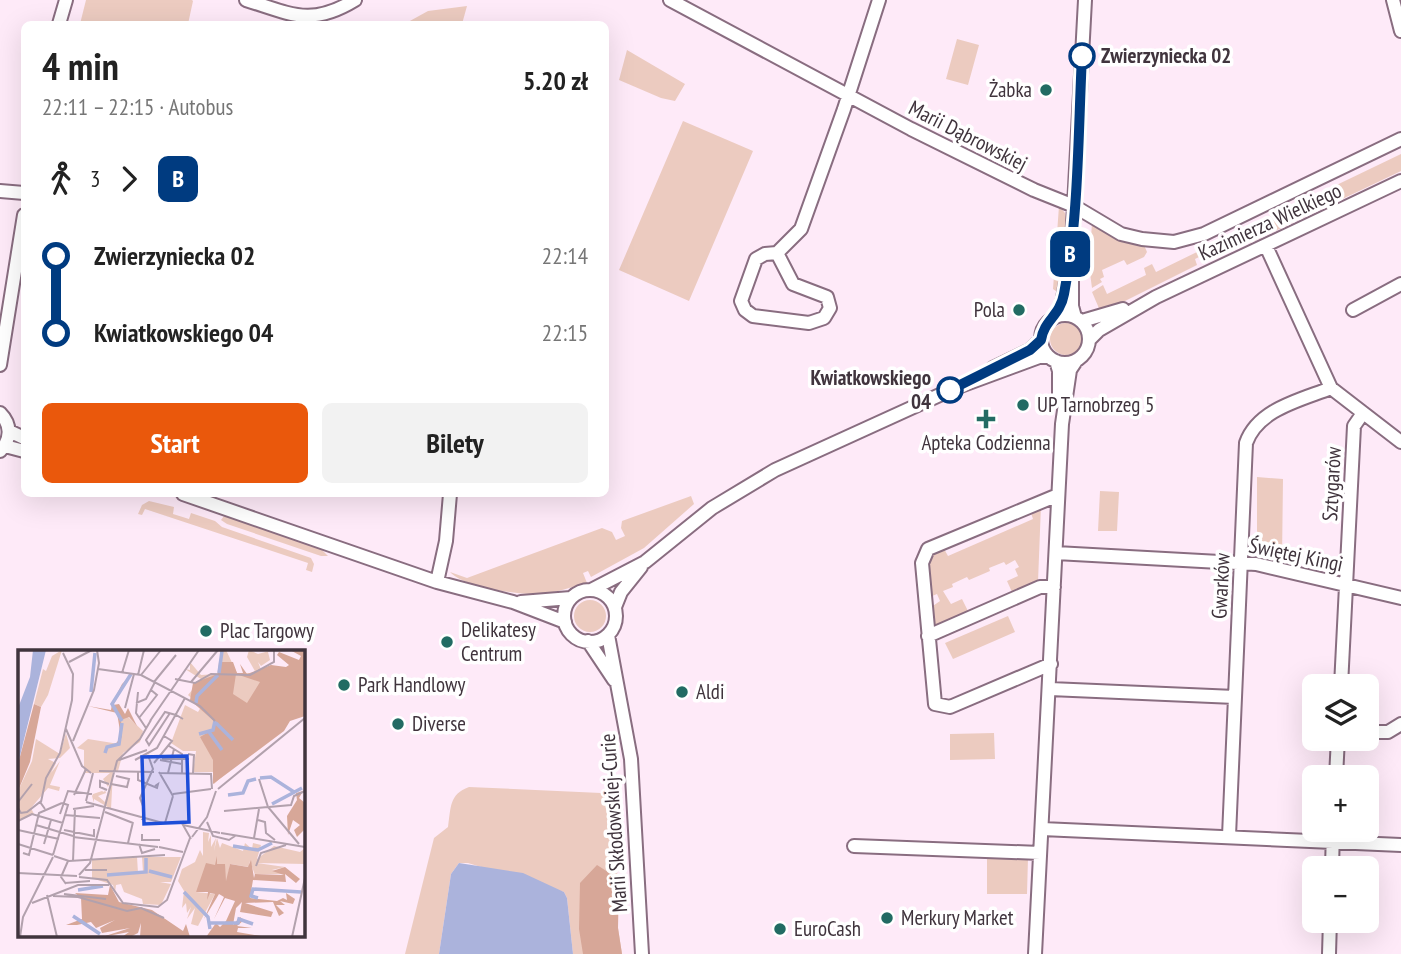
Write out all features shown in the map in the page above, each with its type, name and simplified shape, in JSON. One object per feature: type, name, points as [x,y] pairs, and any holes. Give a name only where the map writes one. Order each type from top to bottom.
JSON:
[{"type":"street","points":[[61,21],[66,0]]},
{"type":"street","points":[[246,0],[293,15],[313,17],[339,10],[355,0]]},
{"type":"street","name":"Marii Dąbrowskiej","points":[[670,0],[1002,175],[1074,206],[1121,234],[1142,239],[1174,242],[1204,234],[1401,139]]},
{"type":"street","points":[[777,253],[793,285],[827,297],[831,308],[824,318],[809,323],[753,316],[745,310],[741,301],[756,259],[765,254],[777,253],[801,229],[879,0]]},
{"type":"street","points":[[1085,0],[1072,243],[1072,306],[1087,329],[1089,340]]},
{"type":"street","points":[[1393,0],[1401,31]]},
{"type":"street","name":"Kazimierza Wielkiego","points":[[1156,297],[1401,181]]},
{"type":"street","points":[[0,191],[21,193]]},
{"type":"street","points":[[0,365],[21,231]]},
{"type":"street","points":[[192,497],[437,582],[513,602],[565,622],[575,636],[588,641],[598,640],[608,635],[615,625],[615,607],[621,592],[646,562],[701,517],[748,485],[796,459],[955,388],[1030,350],[1041,340],[1047,324],[1061,309],[1072,243]]},
{"type":"street","points":[[1266,246],[1331,388],[1401,442]]},
{"type":"street","points":[[0,321],[13,274]]},
{"type":"street","points":[[1353,310],[1401,285]]},
{"type":"street","points":[[1055,317],[1064,315],[1078,319],[1103,316],[1156,297]]},
{"type":"street","points":[[1035,954],[1062,424],[1070,370],[1083,355],[1089,340],[1099,330],[1156,297]]},
{"type":"street","points":[[1041,340],[1059,371],[1062,424]]},
{"type":"street","points":[[955,388],[1038,357],[1066,363],[1076,361]]},
{"type":"street","name":"Gwarków","points":[[1229,836],[1246,443],[1261,421],[1276,410],[1331,388]]},
{"type":"street","points":[[0,412],[9,431],[2,448],[21,451]]},
{"type":"street","name":"Sztygarów","points":[[1341,674],[1354,426],[1363,413]]},
{"type":"street","points":[[9,431],[21,437]]},
{"type":"street","points":[[1051,664],[950,707],[935,704],[922,563],[928,549],[1058,495]]},
{"type":"street","points":[[437,582],[446,541],[450,497]]},
{"type":"street","name":"Świętej Kingi","points":[[1056,553],[1242,562],[1401,598]]},
{"type":"street","points":[[591,590],[646,562]]},
{"type":"street","points":[[928,636],[1040,587],[1054,587]]},
{"type":"street","points":[[513,602],[571,598],[584,590],[591,590],[605,594],[615,607]]},
{"type":"street","points":[[565,622],[565,612],[571,598]]},
{"type":"street","name":"Marii Skłodowskiej-Curie","points":[[608,635],[632,768],[642,954]]},
{"type":"street","points":[[588,641],[619,690]]},
{"type":"street","points":[[1050,690],[1235,697]]},
{"type":"street","points":[[1379,732],[1388,732],[1401,724]]},
{"type":"street","points":[[1042,829],[1229,836],[1302,835]]},
{"type":"street","points":[[1379,842],[1401,845]]},
{"type":"street","points":[[854,846],[1040,853]]},
{"type":"street","points":[[1329,954],[1330,933]]},
{"type":"shaded area","points":[[86,0],[193,1],[189,21],[81,21]]},
{"type":"shaded area","points":[[467,6],[463,21],[410,21],[428,11]]},
{"type":"shaded area","points":[[957,39],[979,45],[968,85],[946,79]]},
{"type":"shaded area","points":[[627,50],[685,84],[675,101],[661,98],[619,80]]},
{"type":"shaded area","points":[[683,121],[753,151],[689,301],[619,270]]},
{"type":"shaded area","points":[[1401,154],[1401,171],[1250,243],[1243,230]]},
{"type":"shaded area","points":[[1059,206],[1066,219],[1060,294],[1053,289]]},
{"type":"shaded area","points":[[1092,223],[1144,245],[1147,252],[1144,257],[1127,265],[1124,260],[1102,270],[1102,282],[1092,288],[1089,266]]},
{"type":"shaded area","points":[[1240,231],[1242,236],[1195,259],[1197,265],[1101,313],[1092,292],[1103,285],[1107,294],[1146,275],[1144,268],[1152,264],[1156,272]]},
{"type":"shaded area","points":[[1066,323],[1077,328],[1082,339],[1077,350],[1066,355],[1055,350],[1050,339],[1055,328]]},
{"type":"shaded area","points":[[1257,477],[1283,479],[1282,559],[1262,554],[1257,541]]},
{"type":"shaded area","points":[[1100,491],[1119,492],[1117,531],[1098,531]]},
{"type":"shaded area","points":[[691,496],[694,504],[644,548],[591,577],[588,571],[583,573],[587,583],[557,591],[530,594],[479,586],[450,572],[467,578],[602,528],[612,532],[616,540],[625,536],[621,528],[622,521]]},
{"type":"shaded area","points":[[149,501],[174,507],[173,514],[189,519],[191,513],[215,521],[222,527],[311,558],[314,564],[312,572],[306,570],[308,563],[145,509],[142,515],[138,514],[142,505]]},
{"type":"shaded area","points":[[1041,505],[1038,582],[1012,592],[1007,581],[1018,576],[1015,569],[1019,567],[1015,560],[1006,565],[1004,562],[969,580],[967,577],[952,584],[953,587],[943,591],[951,604],[962,599],[968,611],[967,615],[935,627],[931,624],[930,608],[940,601],[937,594],[930,597],[926,568],[930,556],[943,547],[948,556],[1033,519],[1030,510]]},
{"type":"shaded area","points":[[224,516],[320,548],[328,556],[321,556],[227,524],[221,520]]},
{"type":"shaded area","points":[[590,600],[601,605],[606,616],[601,627],[590,632],[579,627],[574,616],[579,605]]},
{"type":"shaded area","points":[[1008,616],[1015,632],[953,659],[945,643]]},
{"type":"shaded area","points":[[994,733],[995,759],[950,760],[950,734]]},
{"type":"shaded area","points":[[616,783],[618,928],[622,954],[573,954],[567,898],[564,892],[468,863],[459,863],[451,874],[439,954],[405,954],[434,838],[448,827],[452,803],[462,790],[469,787],[601,793]]},
{"type":"shaded area","points":[[854,850],[1028,858],[1027,894],[987,894],[987,858],[854,853]]},
{"type":"shaded area","points":[[597,865],[619,879],[618,928],[622,954],[583,954],[579,929],[580,883]]},
{"type":"water","points":[[459,863],[523,873],[564,892],[567,898],[573,954],[439,954],[451,874]]},
{"type":"bus line","name":"B","points":[[950,390],[1030,350],[1041,340],[1047,323],[1061,309],[1072,243],[1082,56]]},
{"type":"place","name":"Zwierzyniecka 02","points":[[1082,56]]},
{"type":"place","name":"Żabka","points":[[1046,90]]},
{"type":"place","name":"Pola","points":[[1019,310]]},
{"type":"place","name":"Kwiatkowskiego 04","points":[[950,390]]},
{"type":"place","name":"UP Tarnobrzeg 5","points":[[1023,405]]},
{"type":"place","name":"Apteka Codzienna","points":[[986,419]]},
{"type":"place","name":"Plac Targowy","points":[[206,631]]},
{"type":"place","name":"Delikatesy Centrum","points":[[447,642]]},
{"type":"place","name":"Park Handlowy","points":[[344,685]]},
{"type":"place","name":"Aldi","points":[[682,692]]},
{"type":"place","name":"Diverse","points":[[398,724]]},
{"type":"place","name":"Merkury Market","points":[[887,918]]},
{"type":"place","name":"EuroCash","points":[[780,929]]}]
